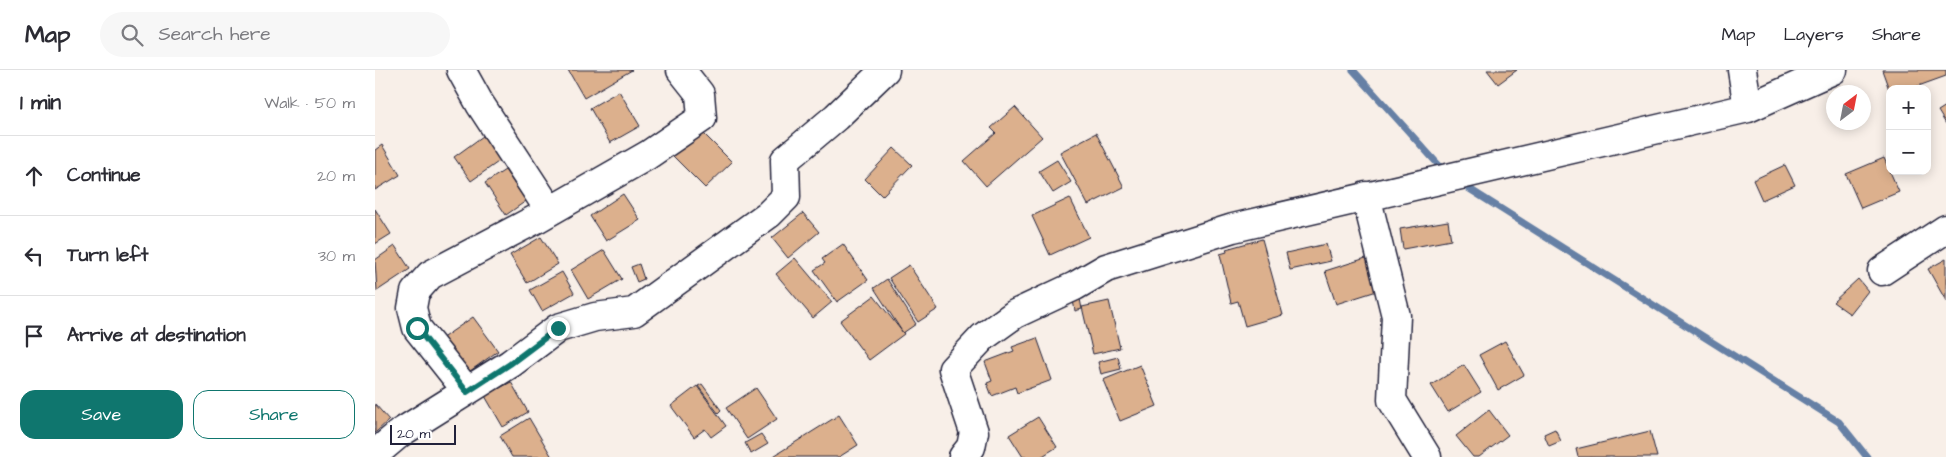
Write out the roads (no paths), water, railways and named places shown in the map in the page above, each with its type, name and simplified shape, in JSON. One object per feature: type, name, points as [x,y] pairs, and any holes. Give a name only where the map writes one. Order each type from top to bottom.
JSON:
[{"type":"street","points":[[461,70],[479,104],[550,211]]},
{"type":"street","points":[[467,392],[417,328],[412,308],[415,292],[430,276],[649,155],[702,118],[700,94],[681,70]]},
{"type":"street","points":[[375,454],[400,433],[510,364],[558,328],[595,317],[634,312],[769,214],[787,197],[785,160],[836,118],[885,70]]},
{"type":"street","points":[[1742,70],[1748,108]]},
{"type":"street","points":[[963,457],[971,447],[974,432],[953,369],[983,337],[1015,314],[1075,286],[1106,268],[1233,228],[1748,108],[1833,70]]},
{"type":"street","points":[[1366,196],[1396,316],[1393,400],[1427,457]]},
{"type":"street","points":[[1883,271],[1946,229]]},
{"type":"waterway","points":[[1353,70],[1445,172]]},
{"type":"waterway","points":[[1460,183],[1839,422],[1867,457]]}]
